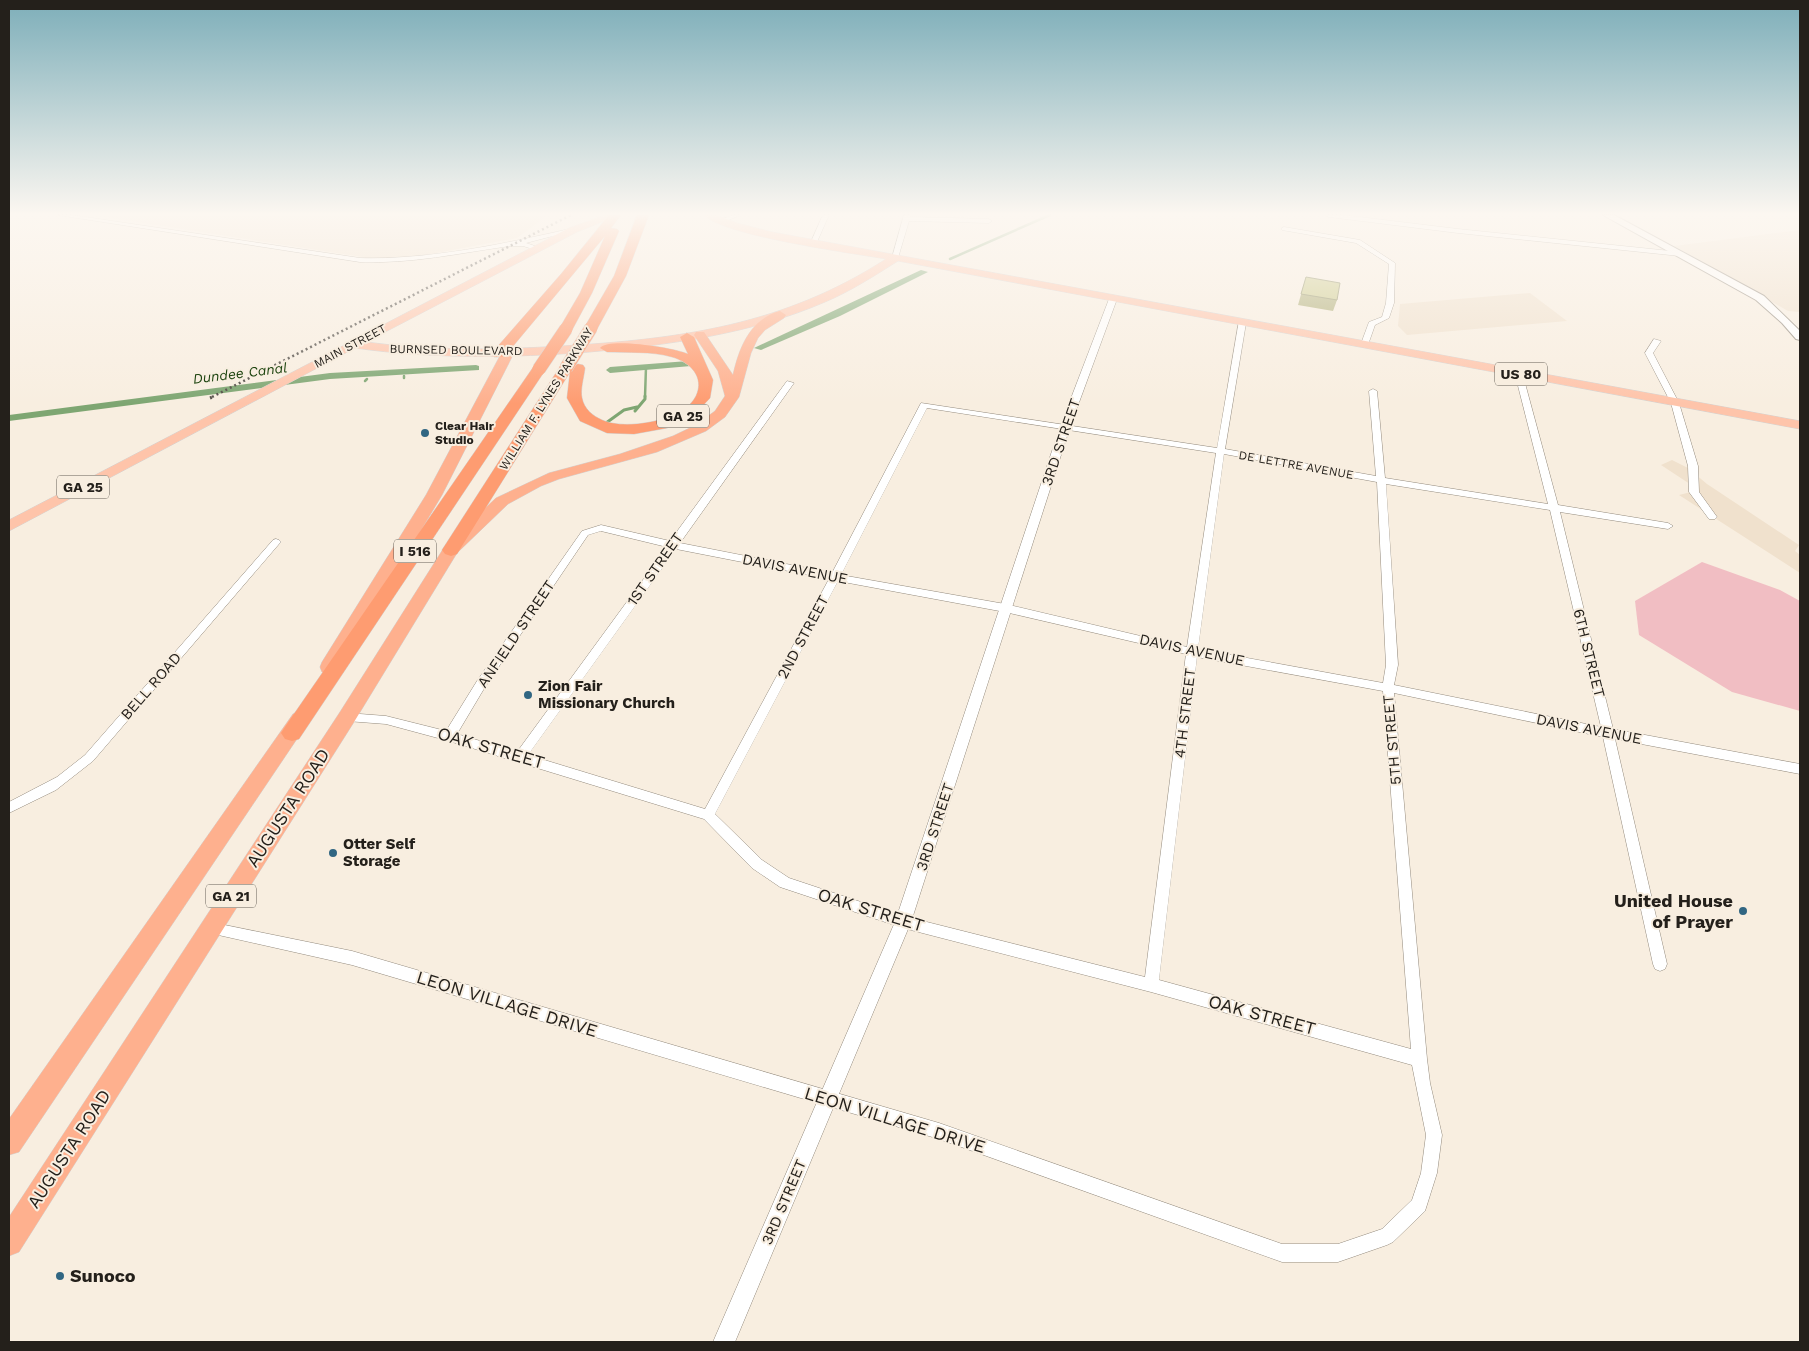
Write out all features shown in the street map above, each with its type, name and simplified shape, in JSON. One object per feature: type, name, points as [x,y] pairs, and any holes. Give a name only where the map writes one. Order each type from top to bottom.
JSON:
[{"type":"highway","points":[[292,734],[356,619],[435,494],[496,373],[499,353],[565,278]]},
{"type":"highway","name":"WILLIAM F. LYNES PARKWAY","points":[[292,734],[566,329],[586,293],[591,278]]},
{"type":"highway","name":"WILLIAM F. LYNES PARKWAY","points":[[451,550],[572,368],[616,295],[620,278]]},
{"type":"highway","points":[[732,397],[751,340],[758,330],[780,315]]},
{"type":"highway","points":[[694,336],[725,370],[730,383],[732,397]]},
{"type":"highway","points":[[694,336],[703,373]]},
{"type":"highway","points":[[607,348],[674,353],[690,360],[703,373]]},
{"type":"highway","name":"GA 25","points":[[572,368],[575,377],[573,395],[576,406],[582,415],[600,426],[630,430],[660,425],[684,416],[692,410],[704,395],[706,389],[703,373]]},
{"type":"highway","name":"AUGUSTA ROAD","points":[[9,1242],[347,717],[451,550],[489,512],[519,491],[554,476],[649,450],[677,440],[717,416],[732,397]]},
{"type":"highway","name":"GA 21","points":[[9,1142],[292,734]]},
{"type":"main road","name":"MAIN STREET","points":[[9,526],[353,344],[482,278]]},
{"type":"main road","points":[[607,348],[694,336],[780,315],[821,299],[864,278]]},
{"type":"main road","name":"US 80","points":[[1002,278],[1800,425]]},
{"type":"main road","points":[[1724,278],[1760,298],[1786,321],[1800,337]]},
{"type":"main road","name":"BURNSED BOULEVARD","points":[[353,344],[395,350],[499,353],[607,348]]},
{"type":"street","points":[[1361,345],[1365,342],[1372,324],[1385,318],[1390,303],[1391,278]]},
{"type":"street","name":"3RD STREET","points":[[724,1342],[903,922],[1065,427],[1113,299]]},
{"type":"street","name":"4TH STREET","points":[[1151,985],[1192,652],[1220,451],[1242,323]]},
{"type":"street","points":[[1657,340],[1649,353],[1675,403],[1692,466],[1694,492],[1712,517]]},
{"type":"street","name":"6TH STREET","points":[[1519,374],[1608,733],[1660,964]]},
{"type":"street","name":"1ST STREET","points":[[521,756],[790,383]]},
{"type":"street","name":"5TH STREET","points":[[1373,392],[1381,480],[1392,666],[1388,688],[1419,1059]]},
{"type":"street","name":"DE LETTRE AVENUE","points":[[924,405],[1220,451],[1381,480],[1553,506],[1668,526]]},
{"type":"street","name":"2ND STREET","points":[[708,815],[924,405]]},
{"type":"street","name":"DAVIS AVENUE","points":[[585,533],[601,528],[672,545],[1005,608],[1192,652],[1388,688],[1608,733],[1800,769]]},
{"type":"street","name":"ANFIELD STREET","points":[[449,736],[481,684],[585,533]]},
{"type":"street","name":"BELL ROAD","points":[[9,808],[27,800],[68,776],[89,758],[276,542]]},
{"type":"street","name":"OAK STREET","points":[[347,717],[386,720],[449,736],[521,756],[708,815],[757,864],[785,883],[903,922],[1151,985],[1419,1059]]},
{"type":"street","name":"LEON VILLAGE DRIVE","points":[[210,928],[352,958],[939,1131],[1282,1253],[1338,1253],[1387,1236],[1419,1205],[1430,1173],[1434,1135],[1422,1083],[1419,1059]]},
{"type":"shaded area","points":[[1730,278],[1800,278],[1800,312],[1788,311]]},
{"type":"shaded area","points":[[1530,293],[1567,321],[1407,335],[1398,326],[1400,304]]},
{"type":"shaded area","points":[[1672,460],[1688,468],[1707,484],[1799,545],[1795,551],[1800,555],[1800,573],[1679,495],[1699,490],[1661,465]]},
{"type":"shaded area","points":[[1702,562],[1780,590],[1800,601],[1800,711],[1732,692],[1639,635],[1635,601]]},
{"type":"building","points":[[1306,278],[1340,283],[1337,300],[1301,294]]},
{"type":"waterway","name":"Dundee Canal","points":[[758,348],[837,314],[911,278]]},
{"type":"waterway","name":"Dundee Canal","points":[[610,370],[688,364]]},
{"type":"waterway","points":[[645,397],[646,367]]},
{"type":"waterway","name":"Dundee Canal","points":[[9,418],[330,376],[476,368]]},
{"type":"waterway","points":[[635,411],[645,397]]},
{"type":"waterway","points":[[606,423],[624,410],[637,407]]},
{"type":"railway","points":[[212,397],[447,278]]},
{"type":"railway","points":[[210,398],[215,396]]},
{"type":"place","name":"Clear Hair Studio","points":[[425,433]]},
{"type":"place","name":"Zion Fair Missionary Church","points":[[528,695]]},
{"type":"place","name":"Otter Self Storage","points":[[333,853]]},
{"type":"place","name":"United House of Prayer","points":[[1743,911]]},
{"type":"place","name":"Sunoco","points":[[60,1276]]}]
